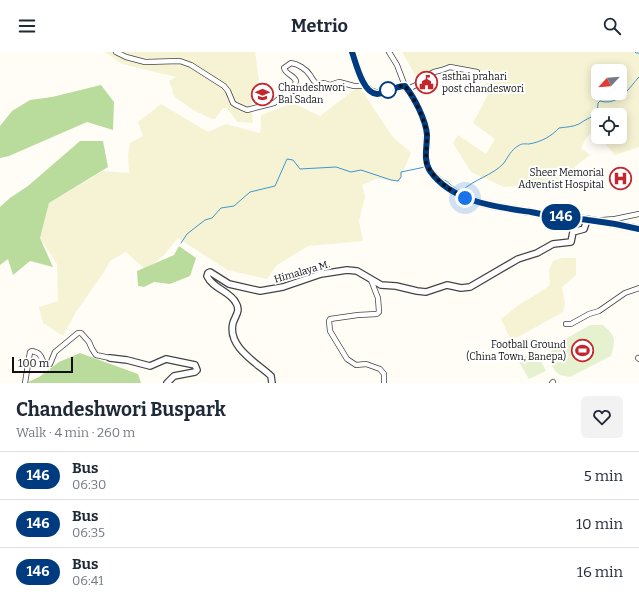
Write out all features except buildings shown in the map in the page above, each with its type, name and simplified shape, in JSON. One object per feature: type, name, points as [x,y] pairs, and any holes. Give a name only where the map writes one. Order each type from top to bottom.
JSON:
[{"type":"main road","points":[[352,52],[365,86],[370,91],[378,94],[399,86],[406,88],[413,97],[424,123],[427,135],[426,163],[430,171],[450,190],[465,198],[490,206],[639,229]]},
{"type":"street","points":[[116,52],[126,57],[145,62],[180,61],[191,65],[224,86],[233,103],[247,110],[274,103],[282,96],[293,91],[296,82],[295,78],[288,74],[284,68],[291,63],[299,65],[304,69],[310,74],[316,83],[330,85],[339,82],[354,86],[365,86]]},
{"type":"street","points":[[389,52],[397,65],[406,88],[416,85],[424,76],[446,68],[477,72]]},
{"type":"street","points":[[594,221],[615,219],[639,214]]},
{"type":"street","name":"Himalaya M.","points":[[272,383],[271,376],[237,345],[233,336],[232,325],[237,313],[237,305],[232,298],[212,284],[208,279],[208,273],[212,272],[224,282],[229,284],[260,291],[283,287],[321,274],[347,270],[357,271],[381,285],[396,286],[422,292],[447,285],[466,288],[476,284],[518,259],[538,253],[553,244],[571,242],[573,232],[584,229],[587,220]]},
{"type":"street","points":[[371,280],[378,298],[379,312],[374,314],[330,319],[330,331],[347,359],[356,365],[366,364],[380,368],[384,374],[384,383]]},
{"type":"street","points":[[566,324],[570,324],[589,314],[599,311],[625,293],[639,288]]},
{"type":"street","points":[[25,383],[30,352],[37,352],[44,359],[45,365],[48,365],[50,364],[55,352],[78,333],[81,333],[86,338],[96,355],[127,360],[150,366],[166,359],[195,365],[195,372],[174,376],[167,383]]},
{"type":"shaded area","points":[[105,52],[255,52],[259,80],[251,97],[253,123],[237,122],[227,108],[223,108],[215,119],[195,111],[176,98],[173,94],[169,81],[176,77],[122,64]]},
{"type":"shaded area","points":[[402,52],[639,52],[639,147],[615,155],[605,144],[627,144],[627,108],[591,108],[591,133],[586,138],[581,148],[590,155],[554,183],[504,187],[471,172],[453,143],[458,135],[486,154],[495,139],[473,123],[491,89],[485,86],[486,82],[490,83],[491,72],[489,70],[478,71],[461,69],[431,71],[418,80]]},
{"type":"shaded area","points":[[359,86],[392,136],[411,153],[399,181],[376,179],[362,185],[365,197],[359,221],[363,241],[308,246],[277,265],[267,279],[227,270],[178,238],[164,255],[146,270],[126,252],[110,261],[76,312],[63,336],[43,323],[39,307],[58,301],[57,264],[40,238],[49,203],[103,171],[129,173],[128,155],[130,143],[143,136],[138,122],[161,104],[208,132],[226,124],[260,133],[261,115],[293,103],[320,116]]},
{"type":"shaded area","points":[[562,258],[576,258],[576,275],[562,287],[565,304],[563,312],[511,341],[501,319],[520,304],[550,285],[549,270],[553,261]]},
{"type":"green space","points":[[101,85],[114,102],[113,130],[87,122],[9,156],[0,158],[0,126],[12,111],[30,100],[52,97]]},
{"type":"green space","points":[[80,141],[103,141],[108,167],[49,203],[40,238],[53,267],[30,261],[13,275],[8,259],[0,265],[0,207],[28,186]]},
{"type":"green space","points":[[179,246],[196,258],[190,276],[170,284],[154,282],[144,287],[138,286],[137,271],[174,255]]},
{"type":"green space","name":"Football Ground (China Town, Banepa)","points":[[590,325],[603,325],[613,336],[614,346],[611,356],[570,377],[560,375],[555,371],[549,358],[553,346]]},
{"type":"green space","points":[[536,351],[546,371],[529,379],[518,360]]},
{"type":"green space","points":[[80,353],[138,374],[141,383],[26,383],[39,377],[59,362]]},
{"type":"waterway","points":[[635,52],[639,53]]},
{"type":"waterway","points":[[445,180],[457,190],[462,191],[504,163],[519,145],[538,142],[550,136],[559,128],[577,125],[597,115],[598,103],[600,101],[607,102],[618,99],[639,77]]},
{"type":"waterway","points":[[181,243],[187,234],[205,220],[212,218],[221,208],[234,206],[250,192],[275,186],[287,159],[293,160],[300,169],[336,167],[351,172],[361,170],[398,181],[401,177],[401,172],[426,168]]},
{"type":"bus line","name":"146","points":[[352,52],[365,86],[370,91],[378,94],[399,86],[405,86],[410,92],[424,123],[427,135],[426,163],[430,171],[450,190],[465,198],[490,206],[535,212],[545,215],[619,224],[639,229]]},
{"type":"place","name":"asthai prahari post chandeswori","points":[[426,83]]},
{"type":"place","name":"Chandeshwori Bal Sadan","points":[[262,94]]},
{"type":"place","name":"Sheer Memorial Adventist Hospital","points":[[620,179]]},
{"type":"place","name":"Football Ground (China Town, Banepa)","points":[[582,351]]},
{"type":"route","points":[[388,90],[384,91],[399,86],[405,86],[410,92],[424,123],[427,135],[426,163],[430,171],[450,190],[465,198]]}]
